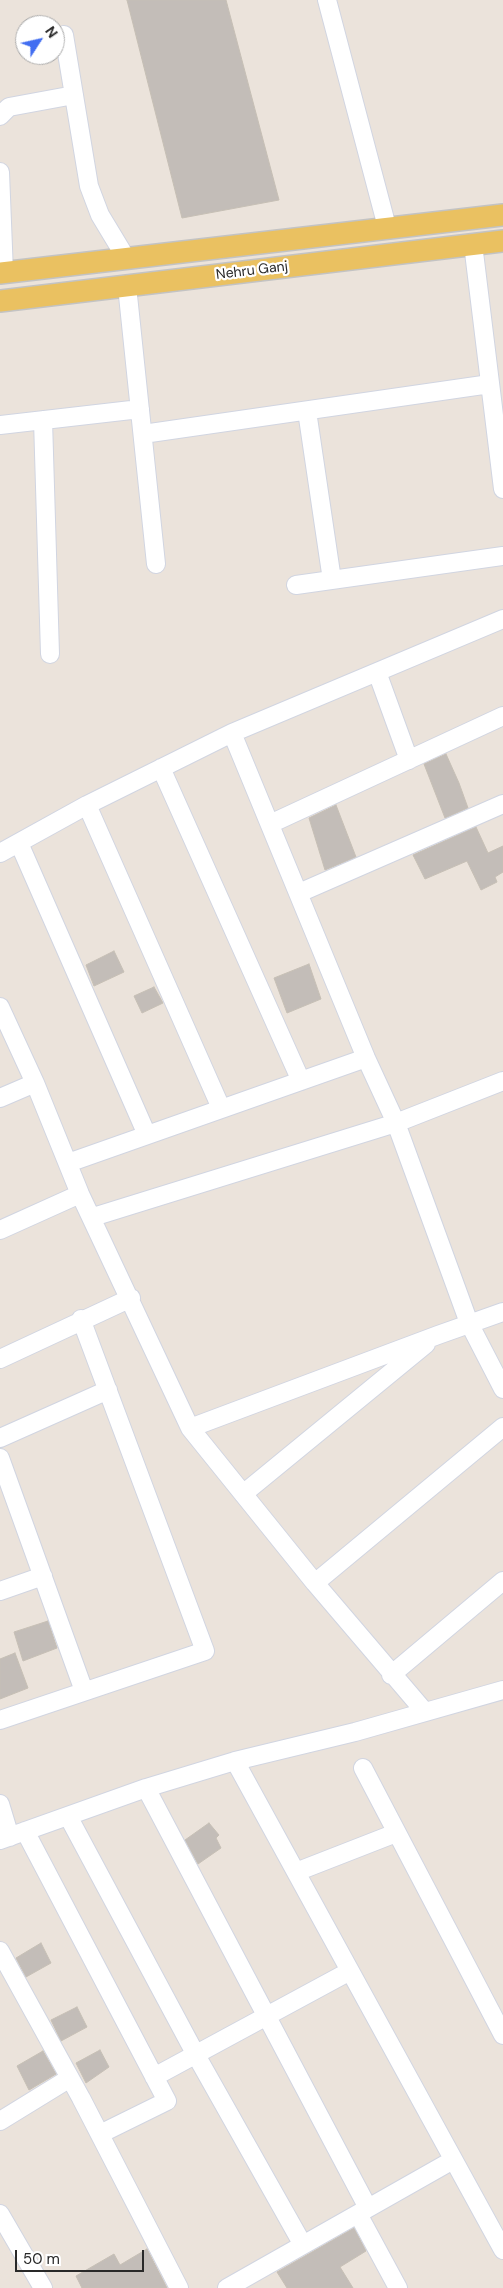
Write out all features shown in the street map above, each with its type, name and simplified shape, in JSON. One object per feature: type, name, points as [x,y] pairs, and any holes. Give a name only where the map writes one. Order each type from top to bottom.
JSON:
[{"type":"main road","name":"Nehru Ganj","points":[[2,273],[503,215]]},
{"type":"main road","name":"Nehru Ganj","points":[[0,301],[503,241]]},
{"type":"street","points":[[327,0],[387,227]]},
{"type":"street","points":[[65,40],[94,201],[100,215],[126,258]]},
{"type":"street","points":[[0,116],[9,107],[74,96]]},
{"type":"street","points":[[0,172],[2,273]]},
{"type":"street","points":[[473,244],[503,490]]},
{"type":"street","points":[[127,286],[156,564]]},
{"type":"street","points":[[143,434],[490,384]]},
{"type":"street","points":[[0,425],[140,409]]},
{"type":"street","points":[[306,411],[332,580]]},
{"type":"street","points":[[43,420],[50,654]]},
{"type":"street","points":[[296,585],[503,556]]},
{"type":"street","points":[[0,853],[87,805],[232,733],[503,619]]},
{"type":"street","points":[[377,672],[409,760]]},
{"type":"street","points":[[270,824],[503,716]]},
{"type":"street","points":[[232,733],[366,1058],[396,1123],[470,1323],[503,1389]]},
{"type":"street","points":[[162,768],[300,1081]]},
{"type":"street","points":[[299,893],[503,804]]},
{"type":"street","points":[[87,805],[221,1108]]},
{"type":"street","points":[[19,843],[147,1136]]},
{"type":"street","points":[[0,1007],[36,1083],[80,1194],[93,1217],[190,1428],[314,1583],[424,1712]]},
{"type":"street","points":[[68,1163],[366,1058]]},
{"type":"street","points":[[93,1217],[396,1123],[503,1081]]},
{"type":"street","points":[[0,1098],[36,1083]]},
{"type":"street","points":[[0,1230],[80,1194]]},
{"type":"street","points":[[0,1359],[82,1319],[131,1298]]},
{"type":"street","points":[[190,1428],[503,1312]]},
{"type":"street","points":[[0,1720],[205,1651],[82,1319]]},
{"type":"street","points":[[243,1494],[438,1335]]},
{"type":"street","points":[[0,1438],[108,1390]]},
{"type":"street","points":[[314,1583],[503,1427]]},
{"type":"street","points":[[0,1458],[84,1691]]},
{"type":"street","points":[[0,1591],[43,1576]]},
{"type":"street","points":[[391,1675],[503,1581]]},
{"type":"street","points":[[12,1836],[146,1788],[235,1761],[355,1732],[503,1690]]},
{"type":"street","points":[[235,1761],[503,2250]]},
{"type":"street","points":[[363,1768],[503,2035]]},
{"type":"street","points":[[146,1788],[267,2017],[363,2211],[398,2288]]},
{"type":"street","points":[[0,1804],[12,1836],[167,2101],[100,2134]]},
{"type":"street","points":[[68,1816],[196,2055],[303,2245]]},
{"type":"street","points":[[296,1872],[396,1832]]},
{"type":"street","points":[[0,1951],[100,2134],[179,2288]]},
{"type":"street","points":[[154,2077],[350,1970]]},
{"type":"street","points":[[0,2121],[70,2078]]},
{"type":"street","points":[[227,2288],[454,2160]]},
{"type":"street","points":[[0,2214],[43,2288]]},
{"type":"building","points":[[127,0],[226,0],[279,200],[182,218]]},
{"type":"building","points":[[446,754],[468,808],[445,818],[424,764]]},
{"type":"building","points":[[336,805],[356,857],[325,870],[309,818]]},
{"type":"building","points":[[476,827],[488,853],[503,846],[503,872],[495,877],[497,882],[481,890],[467,861],[425,879],[413,855]]},
{"type":"building","points":[[114,951],[124,972],[94,986],[86,965]]},
{"type":"building","points":[[309,964],[321,999],[287,1013],[274,978]]},
{"type":"building","points":[[154,987],[163,1003],[142,1013],[134,996]]},
{"type":"building","points":[[48,1621],[57,1648],[23,1661],[14,1632]]},
{"type":"building","points":[[15,1653],[28,1688],[0,1699],[0,1659]]},
{"type":"building","points":[[209,1823],[219,1835],[216,1838],[221,1848],[198,1864],[185,1840]]},
{"type":"building","points":[[41,1943],[51,1963],[26,1977],[16,1958]]},
{"type":"building","points":[[77,2007],[87,2027],[61,2041],[51,2020]]},
{"type":"building","points":[[100,2050],[109,2067],[86,2083],[76,2063]]},
{"type":"building","points":[[43,2051],[56,2074],[29,2090],[17,2066]]},
{"type":"building","points":[[354,2228],[366,2251],[340,2267],[353,2288],[287,2288],[277,2272]]},
{"type":"building","points":[[147,2249],[167,2288],[82,2288],[76,2276],[114,2254],[120,2265]]}]
